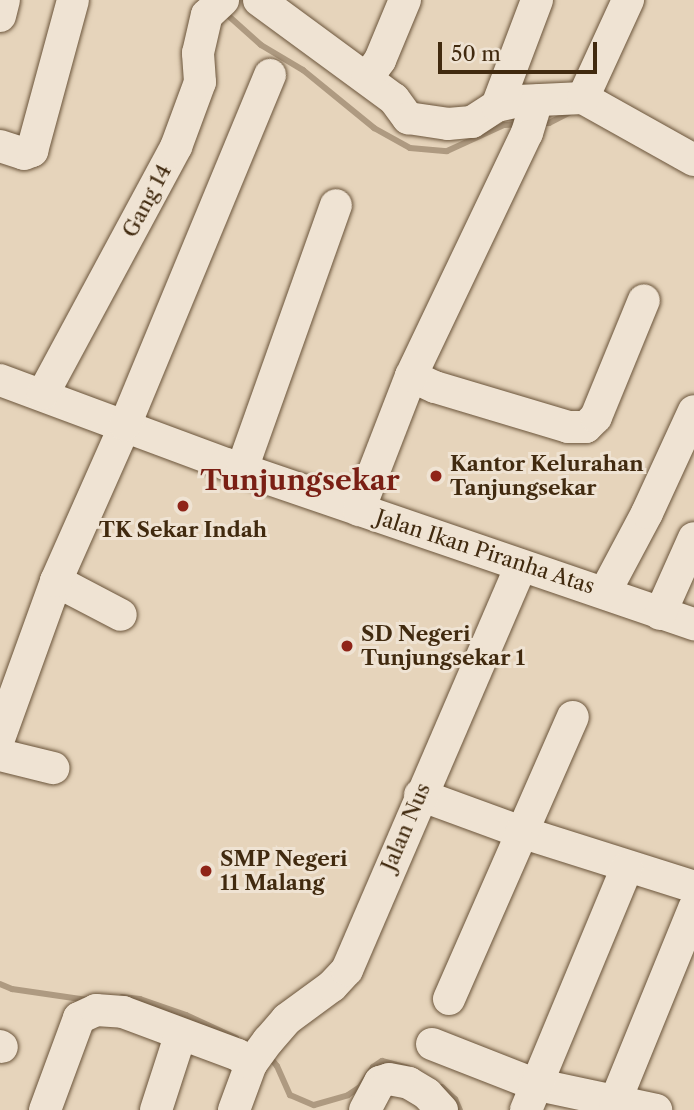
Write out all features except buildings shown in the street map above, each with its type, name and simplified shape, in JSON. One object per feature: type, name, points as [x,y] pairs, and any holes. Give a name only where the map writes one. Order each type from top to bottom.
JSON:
[{"type":"street","points":[[0,16],[4,0]]},
{"type":"street","points":[[0,146],[23,154],[32,151],[73,0]]},
{"type":"street","points":[[367,78],[380,60],[405,0]]},
{"type":"street","points":[[272,5],[394,99],[408,118],[448,124],[472,122],[497,106],[537,0]]},
{"type":"street","points":[[583,98],[628,0]]},
{"type":"street","name":"Gang 14","points":[[43,394],[176,147],[200,82],[198,53],[215,7]]},
{"type":"street","points":[[0,736],[55,581],[125,425],[270,75]]},
{"type":"street","points":[[497,106],[533,114],[583,98],[694,160]]},
{"type":"street","points":[[359,510],[411,376],[533,114]]},
{"type":"street","points":[[242,469],[336,205]]},
{"type":"street","points":[[411,376],[435,387],[568,428],[586,427],[596,417],[644,300]]},
{"type":"street","name":"Jalan Ikan Piranha Atas","points":[[0,380],[242,469],[694,624]]},
{"type":"street","points":[[605,592],[647,513],[694,411]]},
{"type":"street","points":[[660,614],[694,538]]},
{"type":"street","name":"Jalan Nus","points":[[258,1056],[287,1019],[332,986],[346,970],[521,566]]},
{"type":"street","points":[[55,581],[121,615]]},
{"type":"street","points":[[449,999],[520,832],[573,717]]},
{"type":"street","points":[[0,755],[53,768]]},
{"type":"street","points":[[420,794],[520,832],[694,887]]},
{"type":"street","points":[[530,1097],[627,867]]},
{"type":"street","points":[[615,1102],[694,908]]},
{"type":"street","points":[[45,1110],[79,1018],[84,1013],[108,1009],[123,1012],[180,1036],[238,1055],[258,1056],[234,1110]]},
{"type":"street","points":[[156,1110],[180,1036]]},
{"type":"street","points":[[432,1044],[530,1097],[615,1102],[656,1110]]},
{"type":"street","points":[[365,1110],[380,1082],[389,1079],[409,1083],[427,1094],[442,1110]]},
{"type":"waterway","points":[[223,11],[261,45],[303,70],[374,128],[410,148],[447,151],[504,125],[521,124]]},
{"type":"waterway","points":[[539,123],[549,123],[571,112]]},
{"type":"waterway","points":[[0,984],[12,989],[87,1000]]},
{"type":"waterway","points":[[122,997],[140,999],[186,1015],[236,1038]]},
{"type":"waterway","points":[[268,1055],[277,1066],[290,1095],[314,1105],[348,1095],[360,1087],[373,1067],[382,1061],[408,1068]]},
{"type":"waterway","points":[[442,1087],[455,1099],[460,1110]]},
{"type":"place","name":"Kantor Kelurahan Tanjungsekar","points":[[436,476]]},
{"type":"place","name":"TK Sekar Indah","points":[[183,506]]},
{"type":"place","name":"SD Negeri Tunjungsekar 1","points":[[347,646]]},
{"type":"place","name":"SMP Negeri 11 Malang","points":[[206,871]]},
{"type":"district","name":"Tunjungsekar","points":[[300,480]]}]
